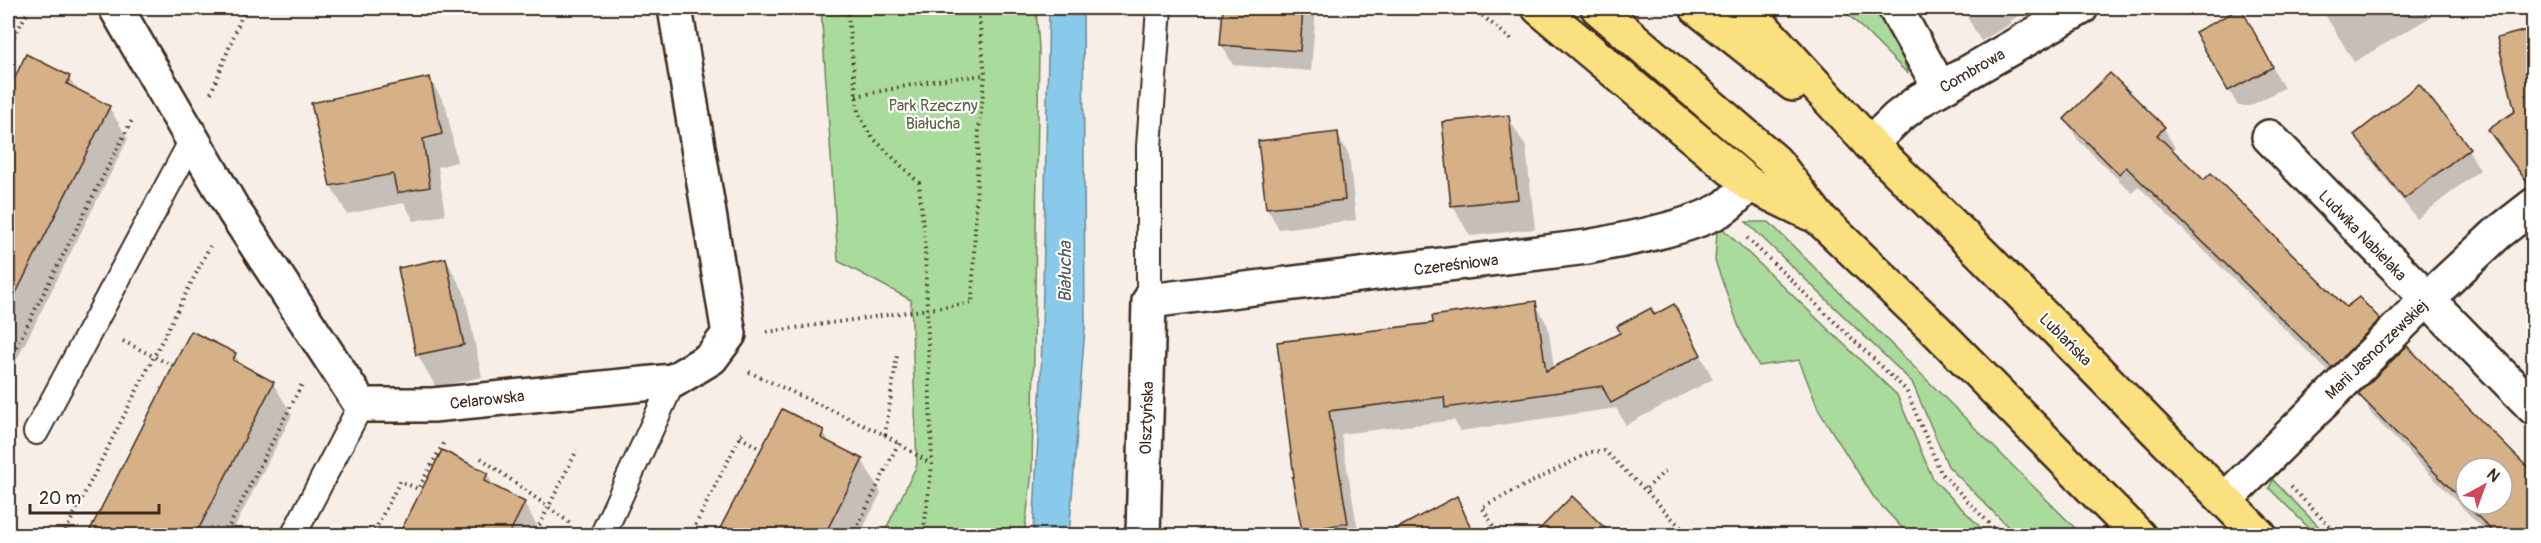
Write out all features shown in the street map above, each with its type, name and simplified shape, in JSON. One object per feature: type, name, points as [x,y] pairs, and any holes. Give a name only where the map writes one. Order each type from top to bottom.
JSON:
[{"type":"main road","points":[[1539,8],[1749,183],[1818,217]]},
{"type":"main road","points":[[1598,8],[1775,161],[1818,217],[1937,331],[2139,536]]},
{"type":"main road","points":[[1696,8],[1870,144]]},
{"type":"main road","points":[[1745,8],[1870,144]]},
{"type":"main road","name":"Lublańska","points":[[1870,144],[1993,264],[2260,536]]},
{"type":"street","points":[[116,8],[234,211],[361,405]]},
{"type":"street","points":[[675,8],[720,346]]},
{"type":"street","points":[[1895,8],[1940,88]]},
{"type":"street","name":"Combrowa","points":[[1870,144],[1898,117],[1940,88],[2082,8]]},
{"type":"street","name":"Ludwika Nabielaka","points":[[2269,137],[2534,408]]},
{"type":"street","name":"Czereśniowa","points":[[1149,301],[1587,247],[1633,238],[1710,215],[1724,208],[1749,183]]},
{"type":"street","name":"Marii Jasnorzewskiej","points":[[2225,500],[2426,300],[2498,233],[2534,205]]},
{"type":"street","name":"Olsztyńska","points":[[1143,536],[1149,301]]},
{"type":"street","name":"Celarowska","points":[[361,405],[433,405],[673,381],[720,346]]},
{"type":"lane","points":[[1149,301],[1149,147],[1159,8]]},
{"type":"lane","points":[[36,432],[192,140]]},
{"type":"lane","points":[[602,536],[673,381]]},
{"type":"lane","points":[[292,536],[361,405]]},
{"type":"path","points":[[8,47],[30,8]]},
{"type":"path","points":[[192,140],[245,8]]},
{"type":"path","points":[[847,8],[858,112],[870,135],[920,183],[926,247],[932,465],[923,536]]},
{"type":"path","points":[[720,346],[761,333],[972,303],[979,129],[985,75],[978,8]]},
{"type":"path","points":[[856,96],[937,80],[985,75]]},
{"type":"path","points":[[8,363],[143,98],[156,78]]},
{"type":"path","points":[[63,536],[219,229],[234,211]]},
{"type":"path","points":[[1746,237],[1905,390],[1941,473],[2001,536]]},
{"type":"path","points":[[93,326],[173,366]]},
{"type":"path","points":[[224,536],[321,346]]},
{"type":"path","points":[[720,346],[767,378],[899,442],[932,465]]},
{"type":"path","points":[[885,435],[897,356]]},
{"type":"path","points":[[690,536],[744,429]]},
{"type":"path","points":[[372,536],[400,481],[418,489],[448,434]]},
{"type":"path","points":[[740,437],[761,449]]},
{"type":"path","points":[[853,536],[899,442]]},
{"type":"path","points":[[534,536],[577,450]]},
{"type":"path","points":[[1499,536],[1482,507],[1591,452],[1604,451],[1689,536]]},
{"type":"path","points":[[481,458],[572,525]]},
{"type":"path","points":[[1645,490],[1665,471]]},
{"type":"path","points":[[2283,479],[2339,536]]},
{"type":"green space","name":"Park Rzeczny Białucha","points":[[821,8],[1036,8],[1039,48],[1032,472],[1024,535],[883,535],[917,465],[911,300],[838,261]]},
{"type":"green space","points":[[1842,8],[1875,8],[1902,55],[1908,74]]},
{"type":"green space","points":[[1746,222],[1769,222],[2082,535],[2016,535],[1948,466],[1912,382]]},
{"type":"green space","points":[[1722,228],[1897,395],[1933,479],[1988,535],[1900,535],[1905,531],[1875,499],[1819,411],[1799,360],[1759,366],[1740,330],[1715,261],[1717,232]]},
{"type":"green space","points":[[2273,480],[2327,535],[2316,535],[2269,488]]},
{"type":"water","name":"Białucha","points":[[1049,8],[1083,8],[1085,327],[1069,536],[1033,535],[1041,379]]},
{"type":"building","points":[[1223,8],[1303,8],[1300,51],[1220,45]]},
{"type":"building","points":[[2241,8],[2273,67],[2228,91],[2195,32]]},
{"type":"building","points":[[2534,28],[2534,187],[2531,187],[2488,130],[2515,111],[2497,38]]},
{"type":"building","points":[[26,54],[70,76],[67,84],[110,106],[8,309],[8,92]]},
{"type":"building","points":[[2110,73],[2165,127],[2157,135],[2204,180],[2211,173],[2346,307],[2359,297],[2380,319],[2332,368],[2126,167],[2119,174],[2064,119]]},
{"type":"building","points":[[430,77],[442,134],[423,139],[430,187],[397,193],[393,174],[330,186],[311,103]]},
{"type":"building","points":[[2419,84],[2470,148],[2404,199],[2354,135]]},
{"type":"building","points":[[1509,115],[1518,199],[1451,206],[1442,122]]},
{"type":"building","points":[[1338,132],[1345,200],[1266,208],[1258,141]]},
{"type":"building","points":[[446,258],[464,345],[416,355],[398,268]]},
{"type":"building","points":[[1536,301],[1546,371],[1620,333],[1617,326],[1651,308],[1654,315],[1674,304],[1701,355],[1611,403],[1602,386],[1445,408],[1444,397],[1329,411],[1348,523],[1302,531],[1292,477],[1294,477],[1277,342],[1433,323],[1432,316]]},
{"type":"building","points":[[191,331],[236,353],[233,360],[274,382],[195,536],[87,536]]},
{"type":"building","points":[[2407,346],[2534,474],[2534,536],[2497,536],[2477,516],[2514,516],[2514,456],[2454,456],[2454,492],[2358,394]]},
{"type":"building","points":[[782,409],[824,430],[821,438],[863,459],[824,536],[716,536]]},
{"type":"building","points":[[442,450],[488,473],[484,481],[525,502],[508,536],[398,536]]},
{"type":"building","points":[[1457,496],[1474,536],[1383,536]]},
{"type":"building","points":[[1572,496],[1613,536],[1533,536]]}]
